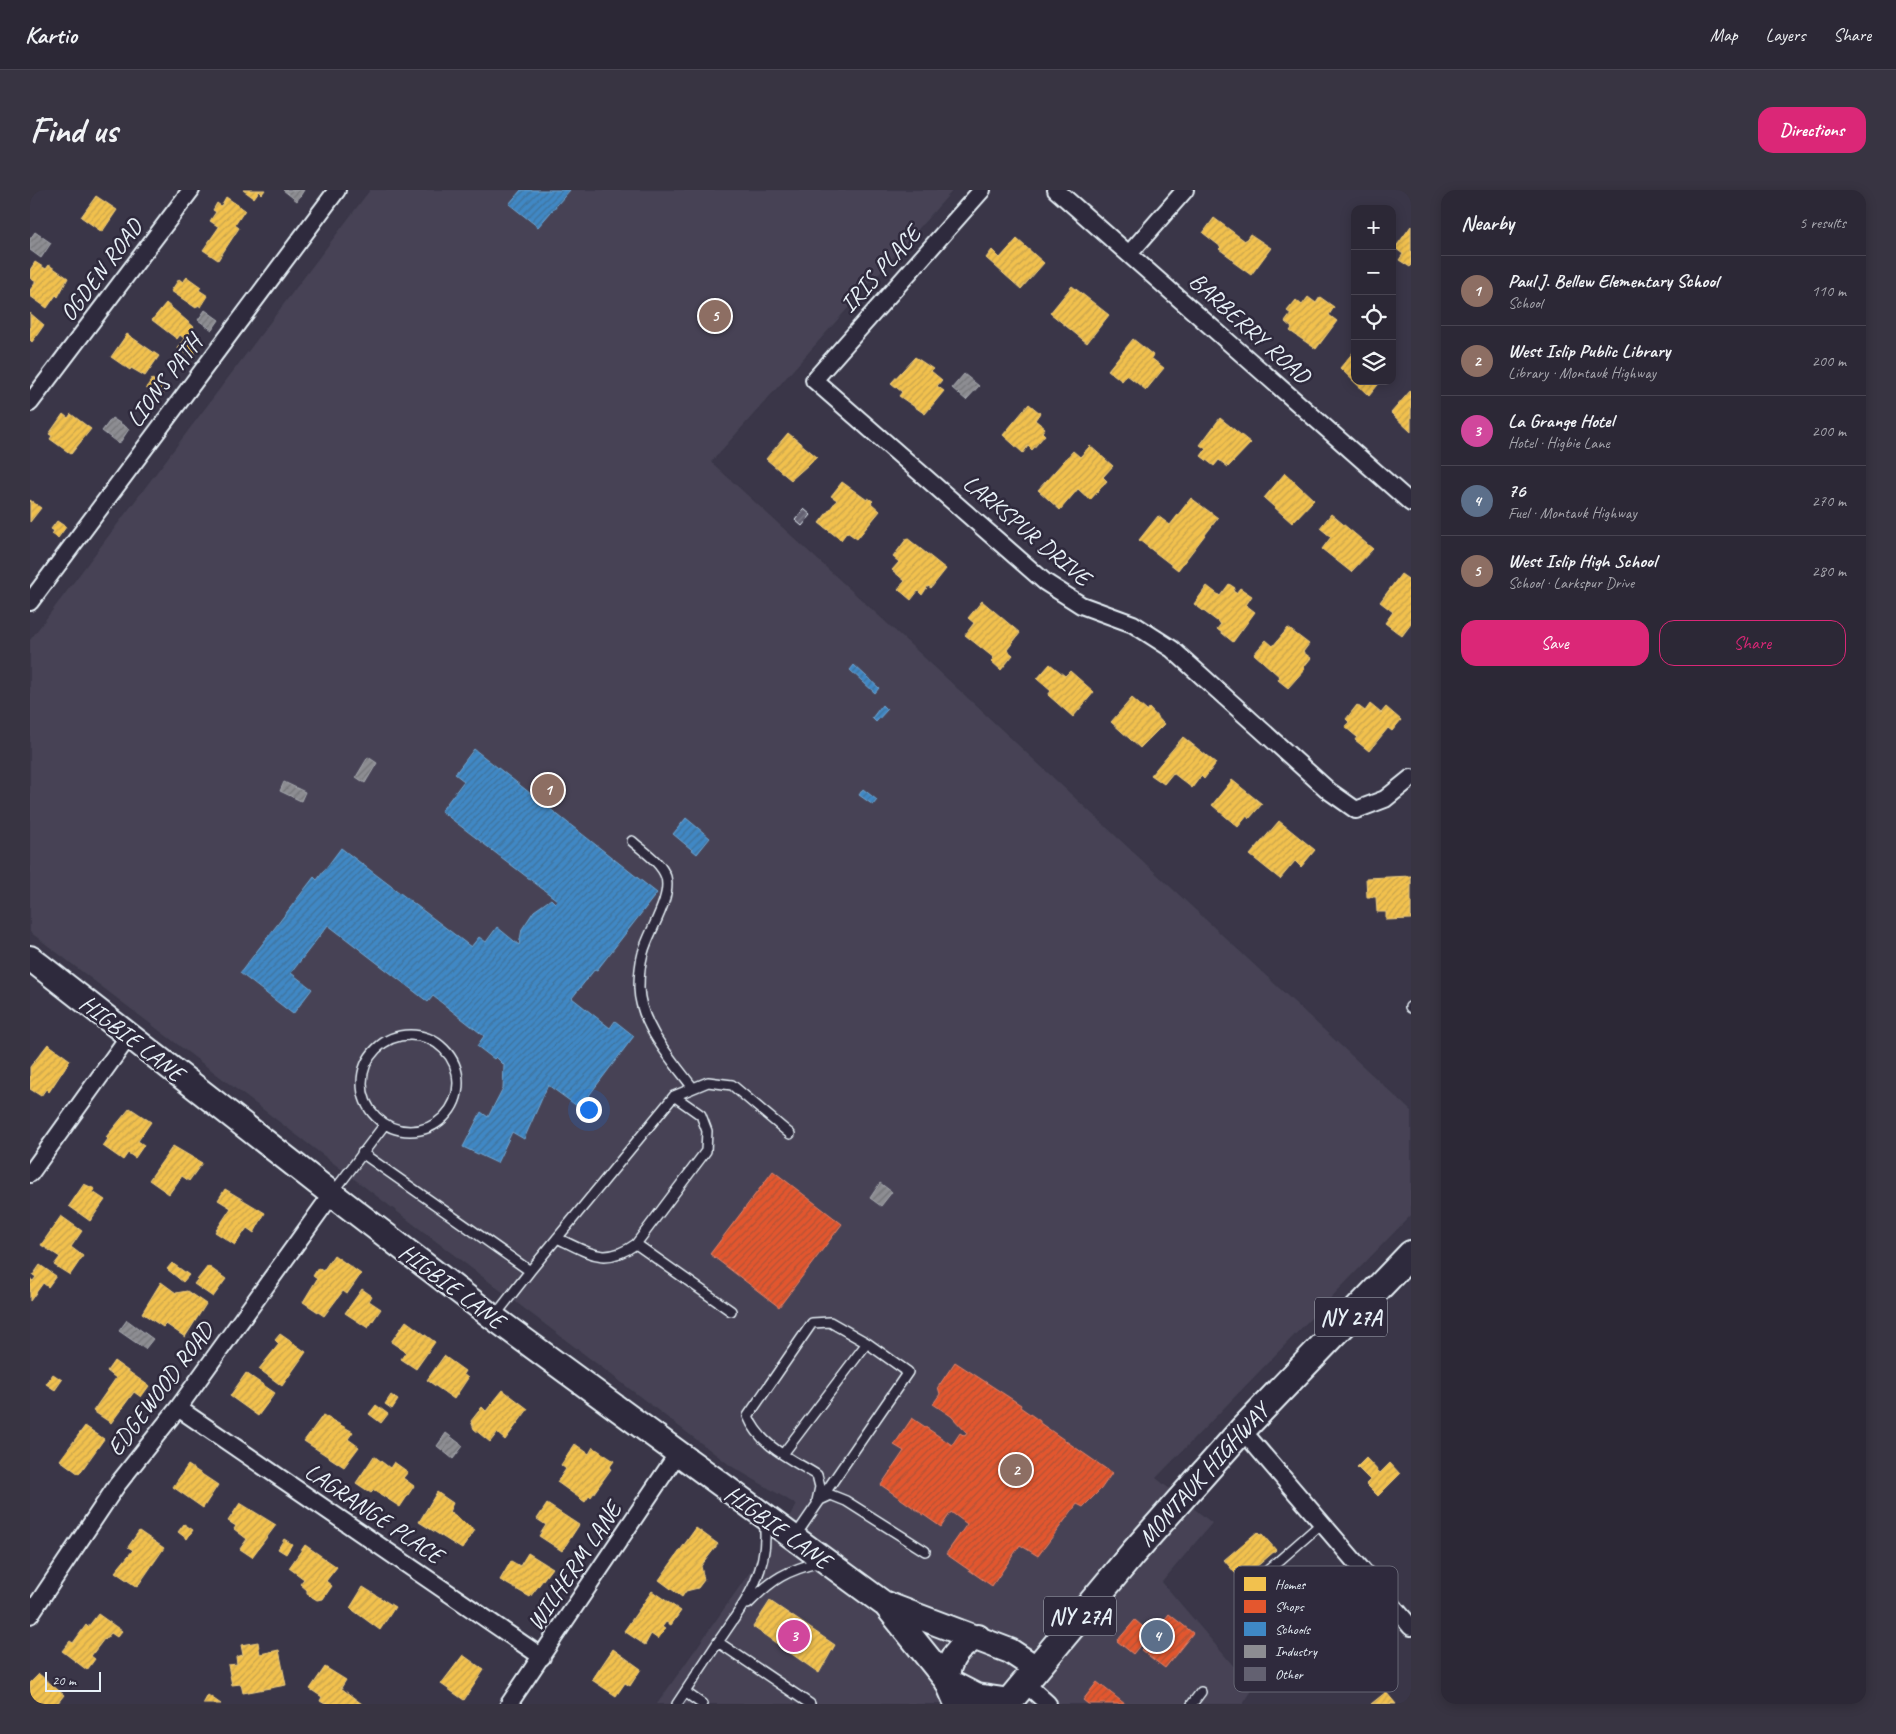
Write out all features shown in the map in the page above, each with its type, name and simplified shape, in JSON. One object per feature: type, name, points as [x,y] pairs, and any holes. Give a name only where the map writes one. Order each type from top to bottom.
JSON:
[{"type":"main road","name":"HIGBIE LANE","points":[[30,958],[494,1318],[883,1603],[947,1681],[958,1704]]},
{"type":"main road","name":"MONTAUK HIGHWAY","points":[[1019,1689],[1133,1553],[1242,1430],[1411,1254]]},
{"type":"main road","name":"HIGBIE LANE","points":[[883,1603],[1010,1650],[1019,1689],[976,1696],[947,1681]]},
{"type":"main road","points":[[947,1681],[947,1671],[955,1653],[968,1641],[978,1637]]},
{"type":"street","name":"OGDEN ROAD","points":[[30,403],[191,190]]},
{"type":"street","name":"LIONS PATH","points":[[30,602],[337,190]]},
{"type":"street","name":"IRIS PLACE","points":[[814,380],[982,190]]},
{"type":"street","name":"BARBERRY ROAD","points":[[1056,190],[1411,503]]},
{"type":"street","points":[[1129,254],[1185,190]]},
{"type":"street","name":"LARKSPUR DRIVE","points":[[814,380],[1045,582],[1081,606],[1133,624],[1172,649],[1329,791],[1356,810],[1385,799],[1411,778]]},
{"type":"street","points":[[30,1174],[129,1036]]},
{"type":"street","name":"EDGEWOOD ROAD","points":[[30,1616],[117,1485],[178,1408],[332,1194]]},
{"type":"street","name":"LAGRANGE PLACE","points":[[178,1408],[542,1657]]},
{"type":"street","points":[[1242,1430],[1359,1566]]},
{"type":"street","name":"WILHERM LANE","points":[[509,1704],[678,1454]]},
{"type":"street","points":[[1398,1612],[1411,1627]]},
{"type":"street","points":[[1019,1689],[1048,1704]]},
{"type":"lane","points":[[632,841],[658,864],[666,877],[666,893],[643,953],[639,989],[643,1010],[662,1047],[693,1088]]},
{"type":"lane","points":[[402,1035],[418,1035],[434,1041],[450,1057],[458,1078],[457,1093],[451,1107],[442,1119],[428,1127],[414,1131],[399,1130],[385,1124],[372,1113],[364,1098],[362,1082],[365,1066],[373,1051],[386,1041],[402,1035]]},
{"type":"lane","points":[[494,1318],[530,1271],[674,1096],[708,1082],[732,1085],[790,1134]]},
{"type":"lane","points":[[557,1238],[601,1258],[625,1252],[636,1244],[706,1151],[707,1131],[701,1115],[674,1096]]},
{"type":"lane","points":[[332,1194],[385,1124]]},
{"type":"lane","points":[[362,1153],[530,1271]]},
{"type":"lane","points":[[636,1244],[731,1311]]},
{"type":"lane","points":[[794,1538],[817,1501],[908,1372],[867,1343],[830,1322],[812,1323],[748,1416],[754,1430],[769,1445],[817,1475],[820,1487],[817,1501]]},
{"type":"lane","points":[[783,1454],[867,1343]]},
{"type":"lane","points":[[817,1501],[831,1495],[846,1501],[925,1551]]},
{"type":"lane","points":[[677,1704],[754,1587],[764,1563],[766,1546],[764,1516]]},
{"type":"lane","points":[[1273,1566],[1322,1523]]},
{"type":"lane","points":[[737,1615],[767,1584],[784,1573],[826,1561]]},
{"type":"lane","points":[[718,1642],[810,1704]]},
{"type":"lane","points":[[685,1692],[702,1704]]},
{"type":"lane","points":[[1192,1704],[1201,1692]]},
{"type":"shaded area","points":[[370,190],[953,190],[711,462],[915,649],[1411,1111],[1411,1215],[1156,1478],[1212,1523],[1162,1582],[1234,1667],[1234,1692],[1251,1692],[1243,1704],[657,1704],[797,1505],[731,1466],[30,932],[30,640]]},
{"type":"building: Homes","points":[[243,190],[265,190],[262,194],[259,191],[254,198]]},
{"type":"building: Homes","points":[[96,196],[117,210],[102,232],[81,217]]},
{"type":"building: Homes","points":[[226,197],[245,210],[235,225],[239,228],[218,260],[203,250],[219,227],[210,221],[216,212],[213,210],[217,203],[221,206]]},
{"type":"building: Homes","points":[[1214,218],[1245,241],[1250,234],[1271,248],[1251,275],[1233,262],[1234,260],[1219,249],[1221,247],[1203,233]]},
{"type":"building: Homes","points":[[1411,226],[1410,267],[1399,260],[1403,254],[1396,247]]},
{"type":"building: Homes","points":[[1017,239],[1044,263],[1021,289],[986,258],[992,250],[1000,258]]},
{"type":"building: Homes","points":[[35,262],[46,269],[49,265],[68,278],[58,297],[56,295],[47,308],[30,296],[30,290],[36,282],[30,278],[30,270]]},
{"type":"building: Homes","points":[[187,277],[201,287],[199,290],[208,296],[201,307],[198,305],[196,308],[171,291],[179,279],[183,282]]},
{"type":"building: Homes","points":[[1072,286],[1109,315],[1087,343],[1050,313]]},
{"type":"building: Homes","points":[[1308,297],[1316,303],[1320,297],[1334,307],[1329,315],[1337,321],[1316,349],[1290,331],[1292,328],[1285,322],[1291,314],[1287,311],[1296,300],[1302,305]]},
{"type":"building: Homes","points":[[166,303],[194,327],[185,339],[180,335],[177,339],[152,320]]},
{"type":"building: Homes","points":[[30,313],[44,325],[32,342],[30,340]]},
{"type":"building: Homes","points":[[127,334],[159,356],[145,376],[131,368],[130,370],[111,357]]},
{"type":"building: Homes","points":[[184,339],[198,347],[192,357],[178,349]]},
{"type":"building: Homes","points":[[1133,339],[1153,355],[1151,358],[1164,368],[1146,390],[1127,375],[1122,381],[1108,370]]},
{"type":"building: Homes","points":[[1351,355],[1351,379],[1340,368]]},
{"type":"building: Homes","points":[[915,357],[933,369],[931,371],[942,380],[937,386],[944,391],[925,414],[899,396],[902,392],[891,383]]},
{"type":"building: Homes","points":[[152,379],[167,388],[161,397],[146,388]]},
{"type":"building: Homes","points":[[1358,385],[1378,385],[1369,396]]},
{"type":"building: Homes","points":[[1411,390],[1411,432],[1391,413]]},
{"type":"building: Homes","points":[[1029,404],[1040,413],[1035,420],[1045,428],[1042,432],[1045,435],[1032,450],[1028,446],[1023,453],[1003,435]]},
{"type":"building: Homes","points":[[63,414],[68,418],[71,414],[91,429],[71,454],[50,439],[52,436],[49,434]]},
{"type":"building: Homes","points":[[1220,418],[1251,443],[1228,467],[1219,460],[1214,466],[1201,456],[1206,449],[1200,445]]},
{"type":"building: Homes","points":[[788,433],[817,457],[791,480],[766,459]]},
{"type":"building: Homes","points":[[1090,446],[1113,466],[1103,477],[1107,481],[1090,500],[1078,489],[1060,510],[1038,490],[1073,451],[1080,457]]},
{"type":"building: Homes","points":[[1285,473],[1314,500],[1292,523],[1264,498]]},
{"type":"building: Homes","points":[[842,482],[867,500],[868,498],[873,501],[871,503],[880,511],[857,539],[847,532],[841,540],[819,523],[837,500],[831,496]]},
{"type":"building: Homes","points":[[1191,498],[1218,518],[1178,570],[1139,540],[1158,516],[1170,525]]},
{"type":"building: Homes","points":[[30,500],[41,508],[30,522]]},
{"type":"building: Homes","points":[[1331,514],[1373,549],[1351,572],[1322,549],[1331,537],[1320,528]]},
{"type":"building: Homes","points":[[57,521],[66,527],[58,538],[52,534],[54,531],[51,529]]},
{"type":"building: Homes","points":[[907,538],[946,569],[931,588],[928,586],[922,595],[918,591],[911,600],[898,589],[905,581],[892,570],[899,562],[893,557]]},
{"type":"building: Homes","points":[[1401,574],[1411,581],[1411,624],[1402,636],[1385,623],[1393,612],[1380,602]]},
{"type":"building: Homes","points":[[1229,584],[1235,588],[1233,591],[1236,593],[1240,588],[1252,596],[1246,605],[1255,612],[1233,642],[1217,629],[1221,624],[1194,604],[1207,586],[1220,596]]},
{"type":"building: Homes","points":[[982,601],[1020,633],[1007,650],[1013,655],[1001,670],[991,661],[994,658],[965,635],[974,623],[968,618]]},
{"type":"building: Homes","points":[[1288,628],[1309,644],[1303,652],[1311,658],[1303,668],[1305,669],[1288,688],[1278,680],[1280,677],[1254,654],[1266,640],[1273,646]]},
{"type":"building: Homes","points":[[1050,664],[1065,676],[1070,671],[1094,692],[1073,717],[1048,695],[1051,691],[1037,679]]},
{"type":"building: Homes","points":[[1132,698],[1147,711],[1149,708],[1164,724],[1140,748],[1111,722]]},
{"type":"building: Homes","points":[[1370,704],[1381,713],[1386,707],[1401,720],[1392,731],[1388,728],[1369,751],[1355,740],[1357,737],[1345,727],[1349,722],[1346,719],[1357,705],[1365,711]]},
{"type":"building: Homes","points":[[1183,737],[1216,763],[1204,779],[1201,776],[1192,788],[1173,773],[1164,784],[1151,775]]},
{"type":"building: Homes","points":[[1232,780],[1262,804],[1249,819],[1247,816],[1238,827],[1212,805]]},
{"type":"building: Homes","points":[[1279,821],[1315,850],[1301,867],[1295,861],[1280,879],[1250,855]]},
{"type":"building: Homes","points":[[1411,876],[1411,919],[1386,920],[1386,912],[1377,912],[1376,897],[1367,897],[1366,878]]},
{"type":"building: Homes","points":[[48,1044],[70,1060],[49,1092],[46,1089],[41,1096],[30,1089],[30,1067]]},
{"type":"building: Homes","points":[[130,1108],[151,1122],[138,1141],[144,1145],[135,1158],[128,1153],[123,1160],[103,1146],[108,1139],[106,1137]]},
{"type":"building: Homes","points":[[173,1146],[202,1163],[189,1181],[182,1176],[169,1194],[149,1180]]},
{"type":"building: Homes","points":[[84,1184],[95,1189],[93,1192],[105,1200],[90,1221],[69,1206]]},
{"type":"building: Homes","points":[[225,1189],[265,1213],[254,1233],[247,1228],[235,1245],[215,1232],[231,1208],[218,1200]]},
{"type":"building: Homes","points":[[61,1216],[82,1231],[71,1247],[83,1256],[70,1275],[54,1265],[60,1257],[41,1245]]},
{"type":"building: Homes","points":[[334,1255],[361,1274],[347,1294],[343,1291],[324,1316],[303,1302],[317,1279],[313,1276],[318,1268],[323,1271]]},
{"type":"building: Homes","points":[[172,1263],[189,1275],[183,1282],[167,1269]]},
{"type":"building: Homes","points":[[40,1265],[56,1276],[48,1287],[43,1283],[30,1301],[30,1279],[33,1281],[36,1277],[33,1275]]},
{"type":"building: Homes","points":[[208,1266],[226,1279],[213,1297],[194,1284]]},
{"type":"building: Homes","points":[[161,1282],[176,1293],[187,1291],[206,1304],[185,1337],[166,1324],[163,1327],[142,1313]]},
{"type":"building: Homes","points":[[362,1289],[372,1296],[369,1301],[381,1309],[368,1328],[345,1313]]},
{"type":"building: Homes","points":[[406,1321],[435,1342],[416,1369],[401,1359],[406,1352],[391,1342]]},
{"type":"building: Homes","points":[[280,1334],[306,1352],[282,1386],[259,1369],[279,1344],[275,1340]]},
{"type":"building: Homes","points":[[444,1356],[465,1371],[463,1374],[468,1378],[454,1399],[427,1380]]},
{"type":"building: Homes","points":[[114,1361],[149,1386],[141,1397],[134,1392],[111,1423],[93,1411],[116,1378],[107,1371]]},
{"type":"building: Homes","points":[[246,1373],[275,1393],[258,1416],[230,1396]]},
{"type":"building: Homes","points":[[53,1374],[62,1380],[55,1390],[46,1384]]},
{"type":"building: Homes","points":[[503,1390],[528,1409],[505,1440],[497,1433],[490,1442],[474,1429],[471,1421],[482,1407],[486,1411]]},
{"type":"building: Homes","points":[[391,1395],[398,1400],[392,1409],[385,1404]]},
{"type":"building: Homes","points":[[376,1405],[388,1414],[381,1423],[369,1414]]},
{"type":"building: Homes","points":[[323,1415],[353,1432],[348,1439],[359,1447],[344,1467],[304,1441]]},
{"type":"building: Homes","points":[[85,1426],[104,1439],[79,1474],[60,1460]]},
{"type":"building: Homes","points":[[575,1444],[589,1454],[593,1447],[614,1461],[609,1468],[611,1469],[591,1497],[589,1496],[585,1502],[557,1482],[566,1469],[561,1465]]},
{"type":"building: Homes","points":[[374,1456],[390,1468],[394,1462],[408,1472],[403,1478],[414,1486],[400,1507],[374,1490],[371,1493],[356,1483]]},
{"type":"building: Homes","points":[[1366,1458],[1380,1473],[1390,1463],[1400,1474],[1378,1496],[1366,1484],[1370,1480],[1357,1467]]},
{"type":"building: Homes","points":[[188,1465],[218,1485],[203,1508],[173,1487]]},
{"type":"building: Homes","points":[[437,1492],[453,1503],[449,1512],[475,1530],[462,1549],[419,1522]]},
{"type":"building: Homes","points":[[240,1503],[276,1525],[252,1557],[240,1549],[247,1539],[234,1529],[236,1526],[228,1521]]},
{"type":"building: Homes","points":[[547,1504],[579,1525],[562,1551],[539,1536],[546,1525],[537,1519]]},
{"type":"building: Homes","points":[[184,1524],[193,1530],[187,1539],[178,1532]]},
{"type":"building: Homes","points":[[696,1528],[718,1544],[701,1566],[704,1580],[698,1588],[686,1591],[682,1597],[659,1580]]},
{"type":"building: Homes","points":[[139,1531],[164,1548],[137,1587],[115,1572],[133,1550],[128,1547]]},
{"type":"building: Homes","points":[[1257,1532],[1260,1535],[1262,1534],[1276,1550],[1257,1566],[1234,1566],[1234,1572],[1224,1560]]},
{"type":"building: Homes","points":[[284,1539],[292,1544],[286,1554],[278,1549]]},
{"type":"building: Homes","points":[[305,1545],[337,1567],[326,1581],[332,1586],[323,1599],[317,1600],[307,1594],[307,1590],[300,1584],[304,1579],[289,1568]]},
{"type":"building: Homes","points":[[528,1553],[552,1568],[530,1597],[500,1580],[511,1561],[520,1566]]},
{"type":"building: Homes","points":[[363,1587],[395,1607],[380,1630],[350,1608]]},
{"type":"building: Homes","points":[[652,1591],[681,1611],[671,1625],[666,1622],[662,1627],[665,1629],[658,1639],[651,1634],[645,1645],[624,1631]]},
{"type":"building: Homes","points":[[770,1601],[835,1645],[819,1673],[753,1627]]},
{"type":"building: Homes","points":[[98,1614],[122,1631],[117,1637],[111,1633],[104,1639],[91,1656],[95,1659],[87,1670],[62,1651],[70,1641],[73,1643],[86,1625],[88,1627]]},
{"type":"building: Homes","points":[[258,1642],[260,1654],[279,1650],[286,1685],[243,1693],[241,1684],[232,1685],[228,1665],[237,1664],[236,1657],[243,1655],[241,1645]]},
{"type":"building: Homes","points":[[613,1649],[641,1669],[630,1686],[625,1683],[616,1696],[592,1680]]},
{"type":"building: Homes","points":[[463,1655],[484,1670],[464,1700],[441,1684]]},
{"type":"building: Homes","points":[[325,1667],[346,1680],[341,1688],[362,1704],[325,1704],[320,1701],[322,1697],[310,1689]]},
{"type":"building: Homes","points":[[39,1674],[64,1695],[57,1704],[30,1704],[30,1683]]},
{"type":"building: Homes","points":[[1386,1692],[1396,1704],[1371,1704]]},
{"type":"building: Homes","points":[[208,1695],[221,1704],[203,1704]]},
{"type":"building: Shops","points":[[773,1171],[842,1224],[779,1307],[710,1254]]},
{"type":"building: Shops","points":[[955,1362],[1021,1405],[1020,1407],[1040,1421],[1040,1423],[1112,1473],[1101,1489],[1083,1507],[1077,1504],[1038,1556],[1020,1545],[992,1586],[946,1554],[967,1524],[951,1512],[941,1527],[881,1485],[904,1451],[894,1445],[912,1418],[952,1445],[960,1433],[965,1436],[967,1433],[951,1416],[933,1404],[940,1394],[938,1387]]},
{"type":"building: Shops","points":[[1169,1614],[1193,1633],[1165,1668],[1141,1650]]},
{"type":"building: Shops","points":[[1135,1620],[1150,1633],[1133,1654],[1117,1641]]},
{"type":"building: Shops","points":[[1097,1682],[1125,1704],[1088,1704],[1083,1700]]},
{"type":"building: Schools","points":[[521,190],[570,190],[538,227],[509,204]]},
{"type":"building: Schools","points":[[854,665],[879,688],[875,693],[850,670]]},
{"type":"building: Schools","points":[[882,705],[887,710],[876,722],[872,718]]},
{"type":"building: Schools","points":[[474,749],[657,893],[597,970],[595,969],[572,998],[610,1028],[615,1021],[634,1036],[587,1098],[585,1096],[577,1106],[548,1085],[524,1139],[512,1132],[497,1163],[463,1147],[481,1112],[488,1117],[503,1088],[504,1065],[496,1057],[494,1059],[477,1046],[484,1036],[433,996],[428,1002],[328,925],[291,973],[312,989],[293,1014],[240,973],[314,877],[317,880],[341,848],[471,947],[479,937],[486,942],[497,927],[519,945],[522,929],[534,911],[551,899],[555,903],[557,900],[441,811],[464,781],[455,774]]},
{"type":"building: Schools","points":[[863,789],[877,800],[873,805],[859,795]]},
{"type":"building: Schools","points":[[686,818],[710,838],[697,854],[673,834]]},
{"type":"building: Industry","points":[[283,190],[304,190],[297,201]]},
{"type":"building: Industry","points":[[35,232],[51,243],[41,258],[30,250],[30,239]]},
{"type":"building: Industry","points":[[205,310],[219,320],[212,330],[198,320]]},
{"type":"building: Industry","points":[[964,374],[979,386],[966,400],[952,388]]},
{"type":"building: Industry","points":[[112,418],[129,429],[119,444],[102,431]]},
{"type":"building: Industry","points":[[368,757],[377,763],[365,783],[356,777]]},
{"type":"building: Industry","points":[[284,782],[305,792],[301,801],[280,791]]},
{"type":"building: Industry","points":[[880,1183],[892,1192],[881,1206],[870,1198]]},
{"type":"building: Industry","points":[[127,1320],[153,1339],[145,1349],[119,1331]]},
{"type":"building: Industry","points":[[446,1433],[463,1446],[453,1459],[437,1446]]},
{"type":"building: Other","points":[[804,509],[811,515],[802,526],[795,520]]},
{"type":"place","name":"West Islip High School","points":[[715,316]]},
{"type":"place","name":"Paul J. Bellew Elementary School","points":[[548,790]]},
{"type":"place","name":"West Islip Public Library","points":[[1016,1470]]},
{"type":"place","name":"La Grange Hotel","points":[[794,1636]]},
{"type":"place","name":"76","points":[[1157,1636]]}]
